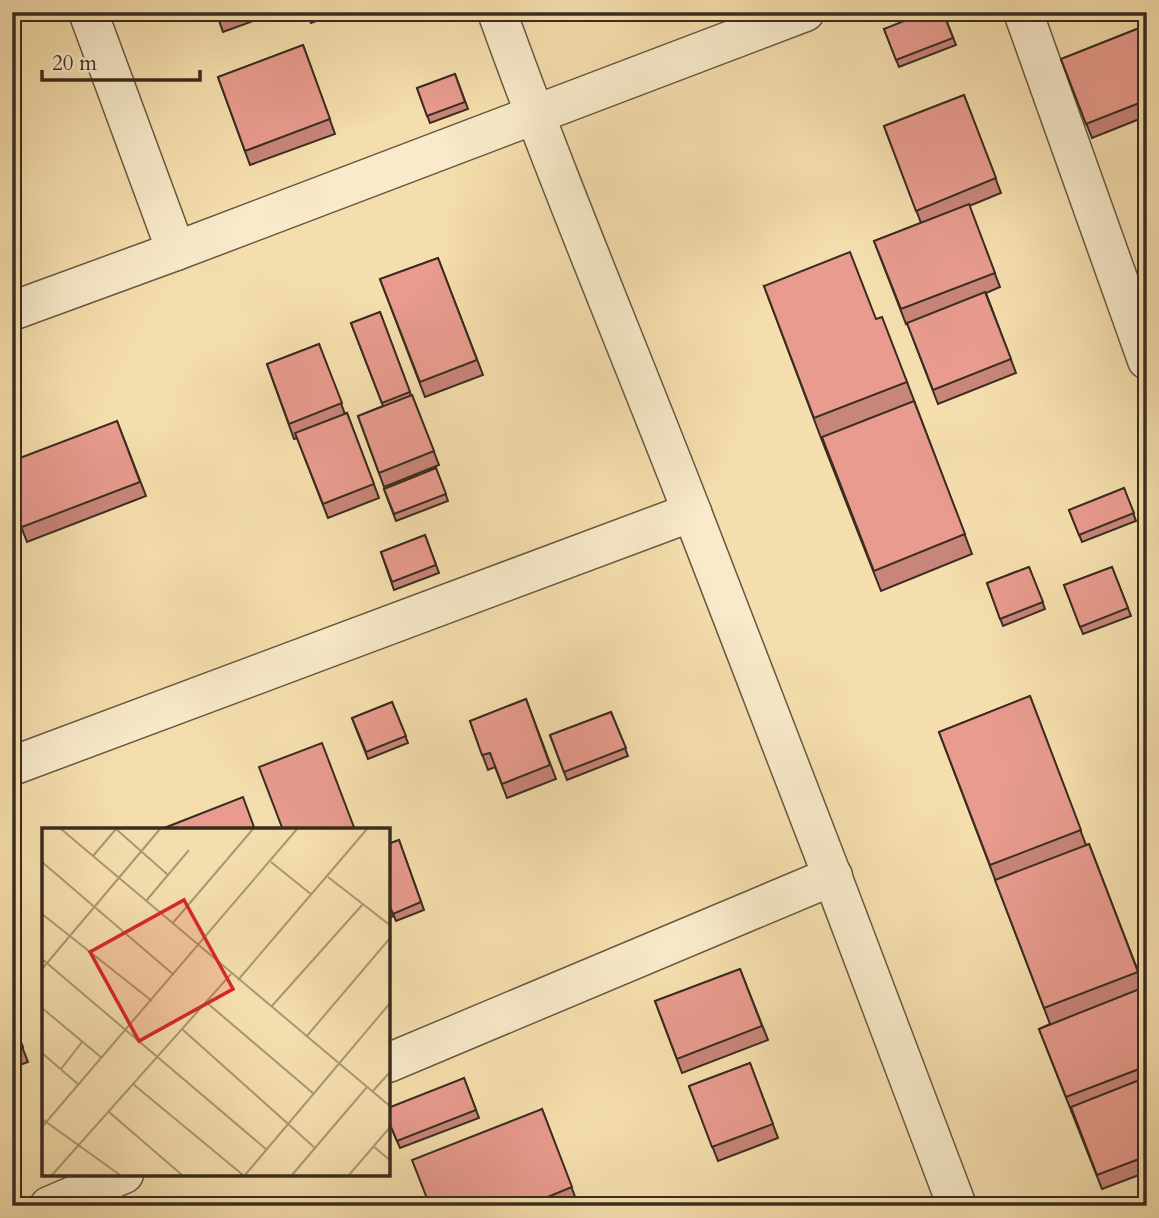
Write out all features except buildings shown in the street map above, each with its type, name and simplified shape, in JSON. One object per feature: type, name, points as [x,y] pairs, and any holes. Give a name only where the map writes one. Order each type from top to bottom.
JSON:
[{"type":"street","points":[[88,12],[176,251]]},
{"type":"street","points":[[497,12],[534,115],[833,876],[957,1206]]},
{"type":"street","points":[[12,311],[805,12]]},
{"type":"street","points":[[1023,12],[1145,347]]},
{"type":"street","points":[[12,766],[692,512]]},
{"type":"street","points":[[390,1062],[833,876]]},
{"type":"street","points":[[49,1206],[119,1176]]}]
